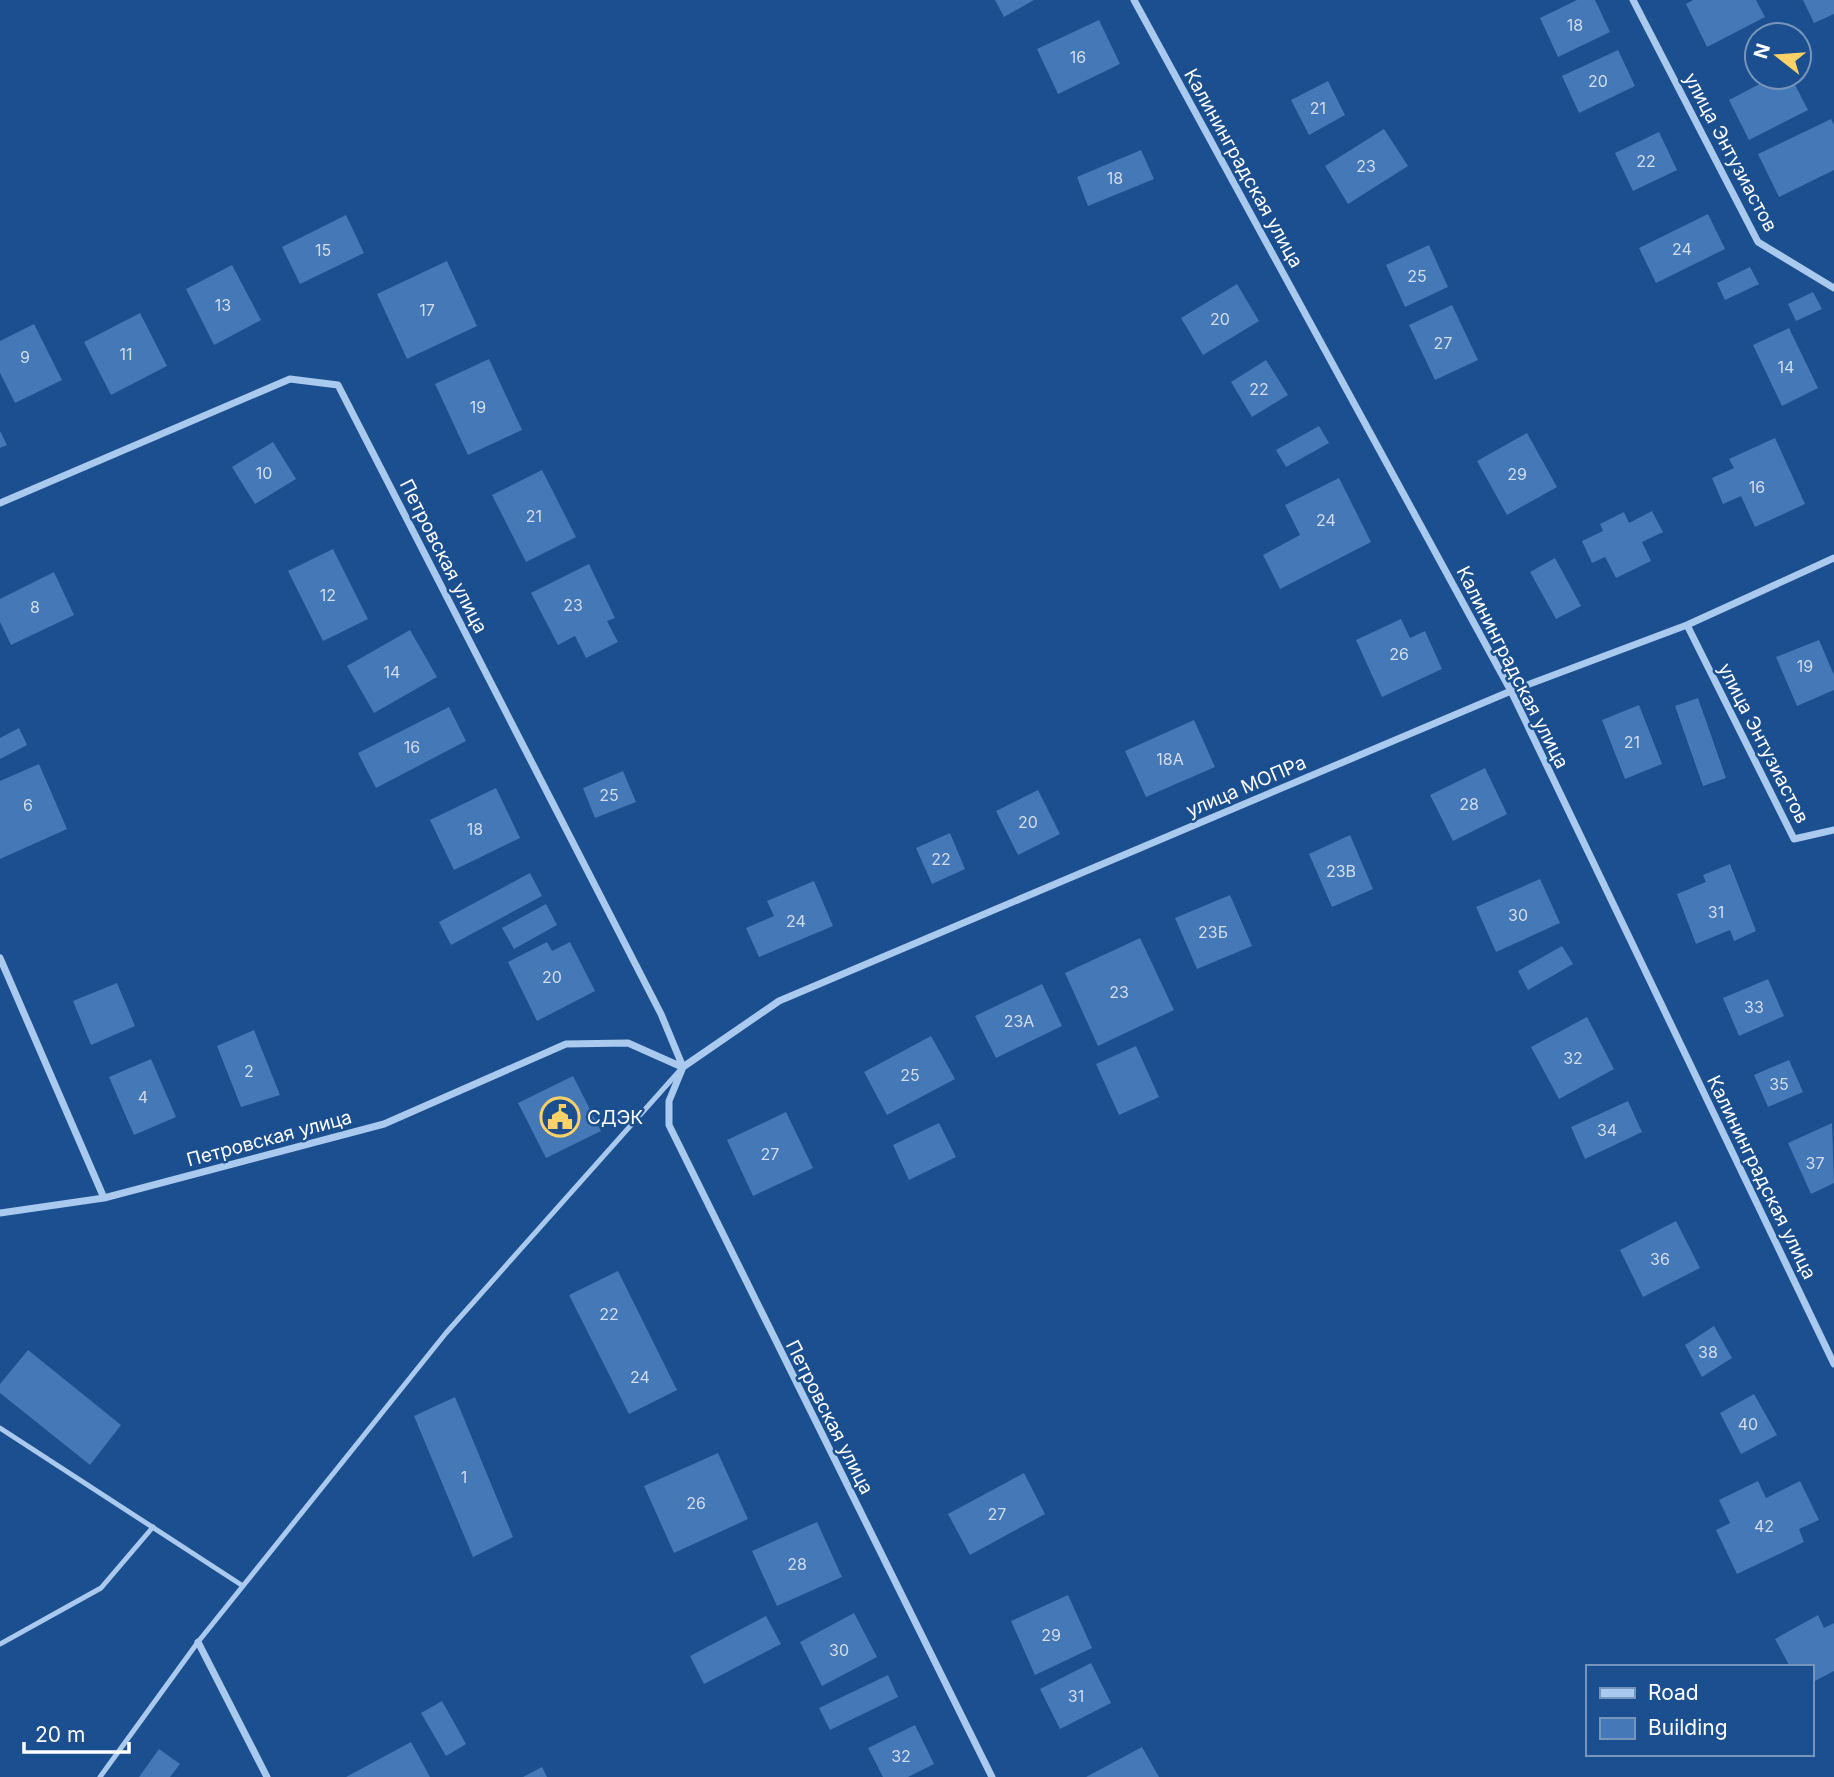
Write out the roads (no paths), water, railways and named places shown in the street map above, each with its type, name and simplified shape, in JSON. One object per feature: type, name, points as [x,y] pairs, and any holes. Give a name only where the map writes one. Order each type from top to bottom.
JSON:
[{"type":"street","name":"Калининградская улица","points":[[1135,0],[1511,691],[1834,1364]]},
{"type":"street","name":"улица Энтузиастов","points":[[1633,0],[1758,242],[1834,288]]},
{"type":"street","name":"Петровская улица","points":[[0,503],[290,379],[338,385],[661,1014],[683,1067],[669,1101],[669,1125],[992,1777]]},
{"type":"street","name":"улица МОПРа","points":[[683,1067],[779,1001],[1511,691],[1687,625],[1834,558]]},
{"type":"street","name":"улица Энтузиастов","points":[[1687,625],[1794,839],[1834,830]]},
{"type":"street","points":[[0,958],[104,1198]]},
{"type":"street","name":"Петровская улица","points":[[0,1213],[104,1198],[384,1124],[566,1044],[628,1042],[683,1067]]},
{"type":"street","points":[[198,1642],[267,1777]]},
{"type":"lane","points":[[100,1777],[198,1642],[446,1333],[683,1067]]},
{"type":"lane","points":[[0,1428],[243,1586]]},
{"type":"lane","points":[[0,1644],[101,1588],[153,1527]]},
{"type":"place","name":"СДЭК","points":[[560,1117]]}]
